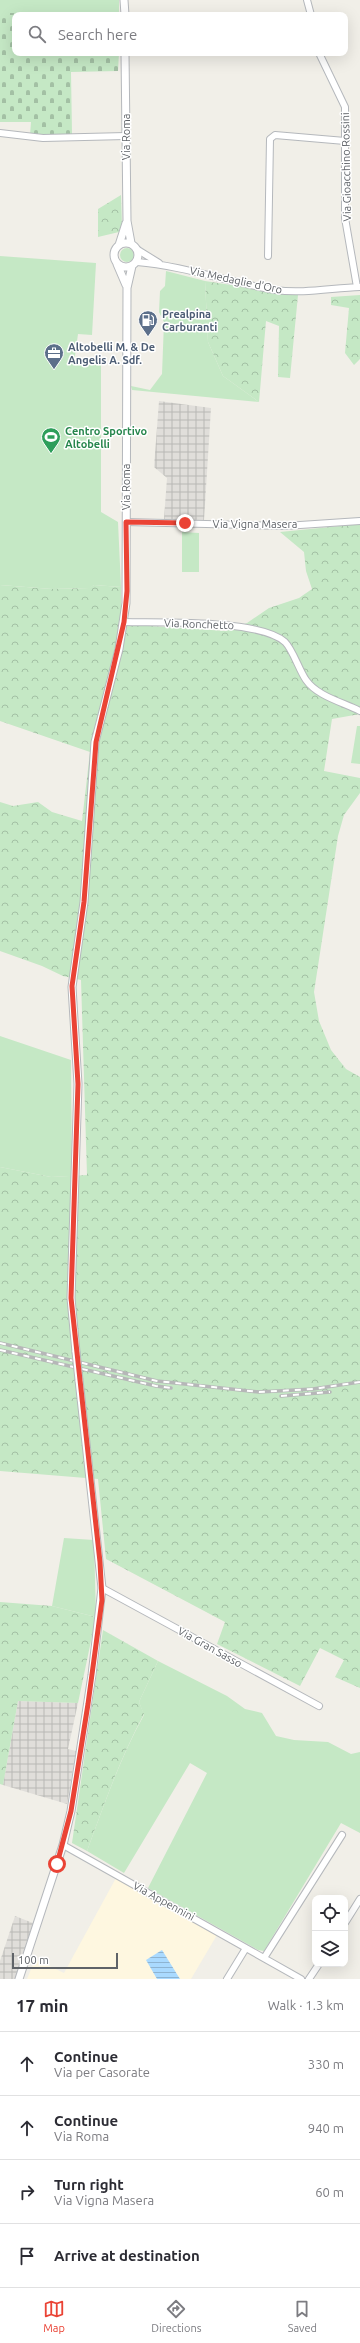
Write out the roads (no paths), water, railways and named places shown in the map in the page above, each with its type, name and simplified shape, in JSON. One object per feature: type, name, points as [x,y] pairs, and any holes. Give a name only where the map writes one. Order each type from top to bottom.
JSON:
[{"type":"street","points":[[124,0],[125,12]]},
{"type":"street","points":[[307,0],[310,12]]},
{"type":"street","name":"Via Roma","points":[[125,56],[127,221],[131,243]]},
{"type":"street","name":"Via Gioacchino Rossini","points":[[320,56],[345,107],[345,218],[359,287]]},
{"type":"street","points":[[0,133],[64,138],[126,136]]},
{"type":"street","points":[[268,256],[270,139],[275,135],[345,141]]},
{"type":"street","name":"Via Roma","points":[[127,221],[114,256],[127,288]]},
{"type":"street","points":[[119,245],[131,243],[138,250]]},
{"type":"street","name":"Via Roma","points":[[20,1979],[63,1845],[71,1811],[88,1704],[102,1588],[71,1298],[78,1084],[72,986],[84,902],[96,742],[124,622],[127,591],[127,288],[138,250]]},
{"type":"street","name":"Via Medaglie d'Oro","points":[[138,250],[160,264]]},
{"type":"street","points":[[117,264],[124,267],[135,264]]},
{"type":"street","name":"Via Medaglie d'Oro","points":[[135,264],[160,264],[276,290],[303,291],[359,287]]},
{"type":"street","name":"Via Vigna Masera","points":[[126,522],[285,526],[360,521]]},
{"type":"street","name":"Via Ronchetto","points":[[124,622],[238,625],[265,633],[285,642],[305,679],[314,690],[360,711]]},
{"type":"street","name":"Via Gran Sasso","points":[[102,1588],[318,1706]]},
{"type":"street","points":[[264,1958],[342,1836]]},
{"type":"street","name":"Via Appennini","points":[[63,1845],[301,1979]]},
{"type":"street","points":[[348,1918],[360,1899]]},
{"type":"street","points":[[227,1979],[246,1948]]},
{"type":"street","points":[[309,1979],[317,1967]]},
{"type":"water","points":[[162,1950],[180,1979],[157,1979],[146,1960]]},
{"type":"railway","points":[[0,1343],[157,1381],[259,1392],[313,1389],[360,1382]]},
{"type":"railway","points":[[0,1350],[156,1386],[171,1388]]},
{"type":"railway","points":[[281,1396],[330,1392]]},
{"type":"place","name":"Prealpina Carburanti","points":[[148,337]]},
{"type":"place","name":"Altobelli M. & De Angelis A. Sdf.","points":[[54,370]]},
{"type":"place","name":"Centro Sportivo Altobelli","points":[[51,454]]}]
